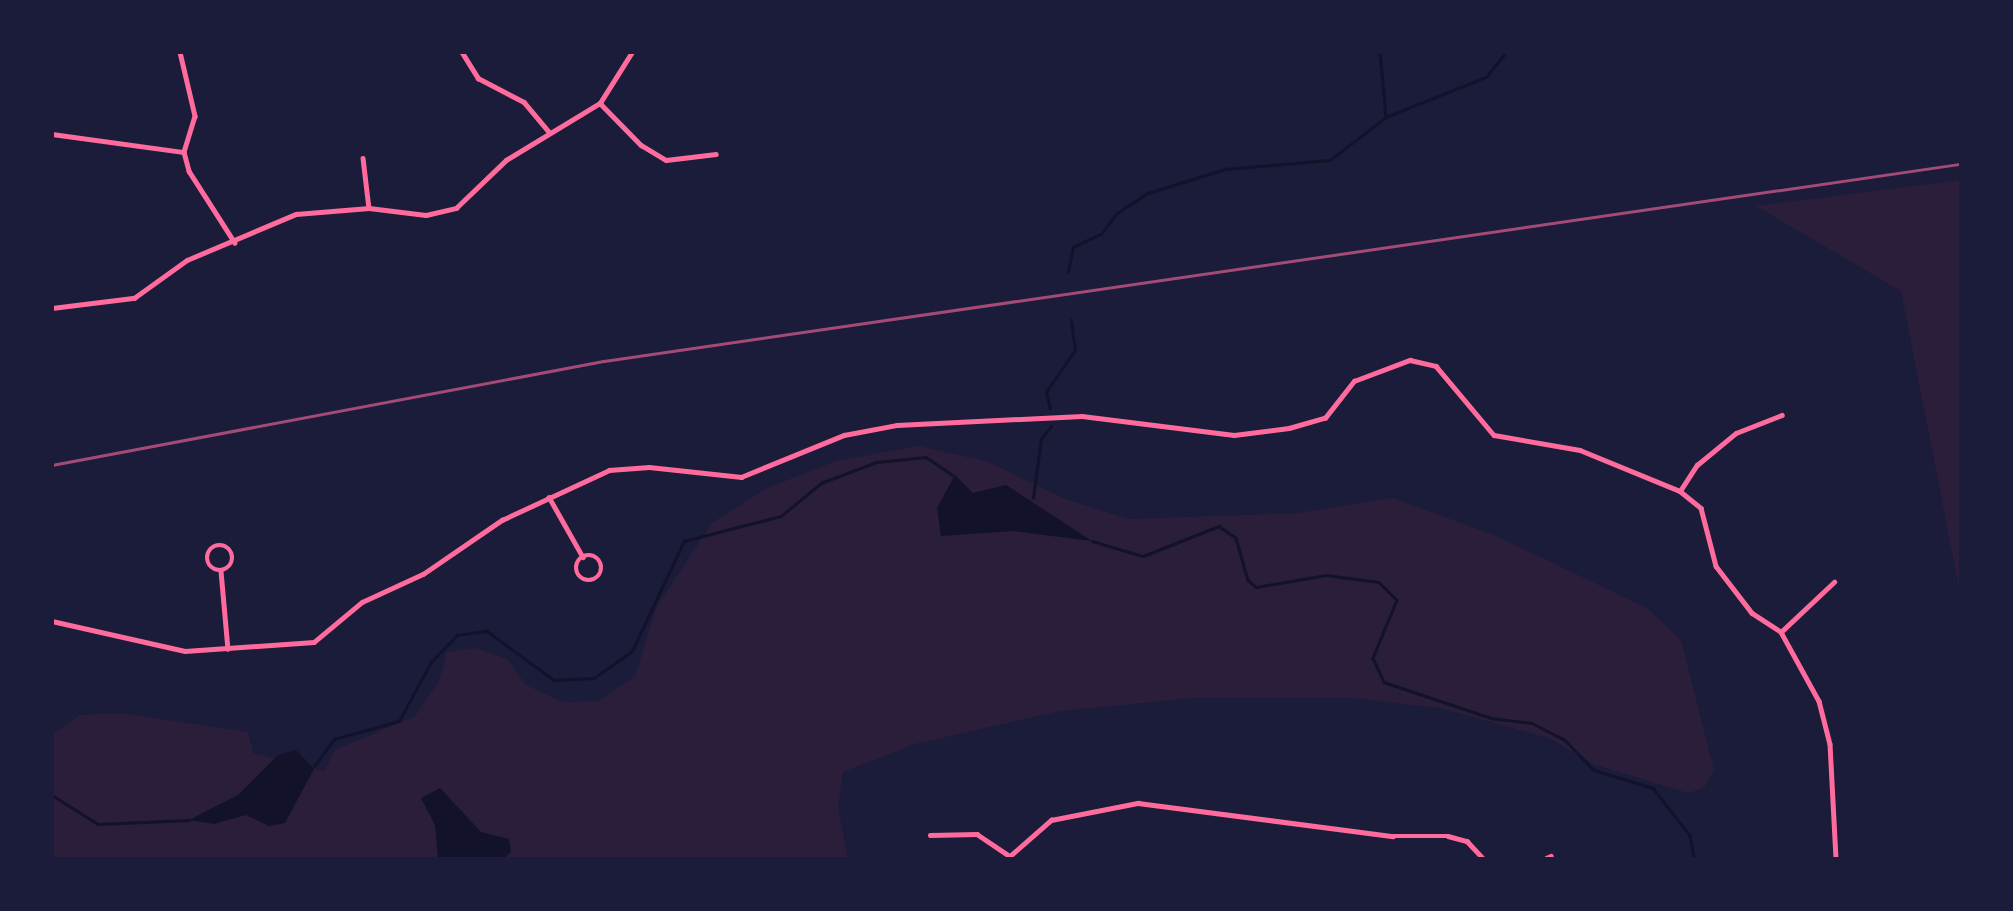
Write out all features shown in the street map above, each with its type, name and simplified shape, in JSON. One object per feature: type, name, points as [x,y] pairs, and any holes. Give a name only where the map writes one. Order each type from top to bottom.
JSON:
[{"type":"street","points":[[180,52],[195,116],[184,152],[189,171],[235,243]]},
{"type":"street","points":[[462,52],[478,78],[524,102],[549,132]]},
{"type":"street","points":[[52,308],[134,298],[187,260],[235,243],[296,214],[369,208],[426,215],[456,208],[506,160],[600,103],[632,52]]},
{"type":"street","points":[[600,103],[640,145],[666,160],[716,154]]},
{"type":"street","points":[[52,134],[184,152]]},
{"type":"street","points":[[363,158],[369,208]]},
{"type":"street","points":[[52,621],[185,651],[314,642],[362,602],[423,575],[502,520],[609,470],[649,467],[741,477],[844,435],[897,425],[1082,416],[1234,436],[1289,428],[1325,418],[1354,382],[1410,360],[1436,366],[1494,435],[1580,450],[1680,491],[1700,508],[1716,566],[1732,593],[1781,632],[1802,661],[1830,744],[1836,859]]},
{"type":"street","points":[[1680,491],[1697,464],[1737,433],[1782,415]]},
{"type":"street","points":[[549,497],[583,557],[600,562],[595,579],[578,574],[583,557]]},
{"type":"street","points":[[221,571],[232,559],[218,546],[207,560],[221,571],[228,649]]},
{"type":"street","points":[[1781,632],[1833,582]]},
{"type":"street","points":[[930,835],[977,834],[1010,857],[1051,820],[1139,803],[1393,836],[1448,836],[1467,841],[1483,859]]},
{"type":"shaded area","points":[[1960,180],[1960,593],[1901,291],[1756,206]]},
{"type":"shaded area","points":[[919,446],[989,462],[1065,499],[1129,519],[1297,513],[1393,498],[1494,535],[1647,608],[1681,640],[1714,770],[1704,788],[1688,793],[1596,765],[1549,738],[1440,708],[1352,698],[1193,698],[1060,711],[915,744],[843,772],[838,807],[848,858],[53,858],[52,735],[79,715],[119,713],[248,732],[253,753],[324,771],[335,750],[415,716],[439,681],[447,652],[476,648],[507,659],[526,685],[563,702],[598,701],[635,676],[657,606],[712,523],[767,488],[836,461]]},
{"type":"shaded area","points":[[955,475],[973,493],[1006,485],[1092,541],[1013,531],[941,536],[937,508]]},
{"type":"shaded area","points":[[296,750],[314,769],[285,823],[269,826],[246,815],[214,824],[189,820],[238,795],[278,755]]},
{"type":"shaded area","points":[[440,788],[481,832],[509,839],[511,852],[504,858],[438,858],[435,825],[421,798]]},
{"type":"waterway","points":[[1380,52],[1386,117]]},
{"type":"waterway","points":[[1068,272],[1073,247],[1101,234],[1117,213],[1148,193],[1225,169],[1330,160],[1386,117],[1486,77],[1506,52]]},
{"type":"waterway","points":[[1050,409],[1046,392],[1075,350],[1071,320]]},
{"type":"waterway","points":[[1033,498],[1041,439],[1051,426]]},
{"type":"waterway","points":[[314,766],[334,739],[399,721],[431,662],[457,635],[487,631],[554,680],[594,678],[632,651],[684,541],[781,516],[821,483],[877,462],[926,457],[953,475]]},
{"type":"waterway","points":[[1092,541],[1143,556],[1219,526],[1236,538],[1248,580],[1256,587],[1326,575],[1379,582],[1397,600],[1373,658],[1384,682],[1491,718],[1532,723],[1564,739],[1594,770],[1653,788],[1690,835],[1694,858]]},
{"type":"waterway","points":[[52,795],[98,824],[189,820]]},
{"type":"railway","points":[[52,465],[604,361],[1960,164]]}]
